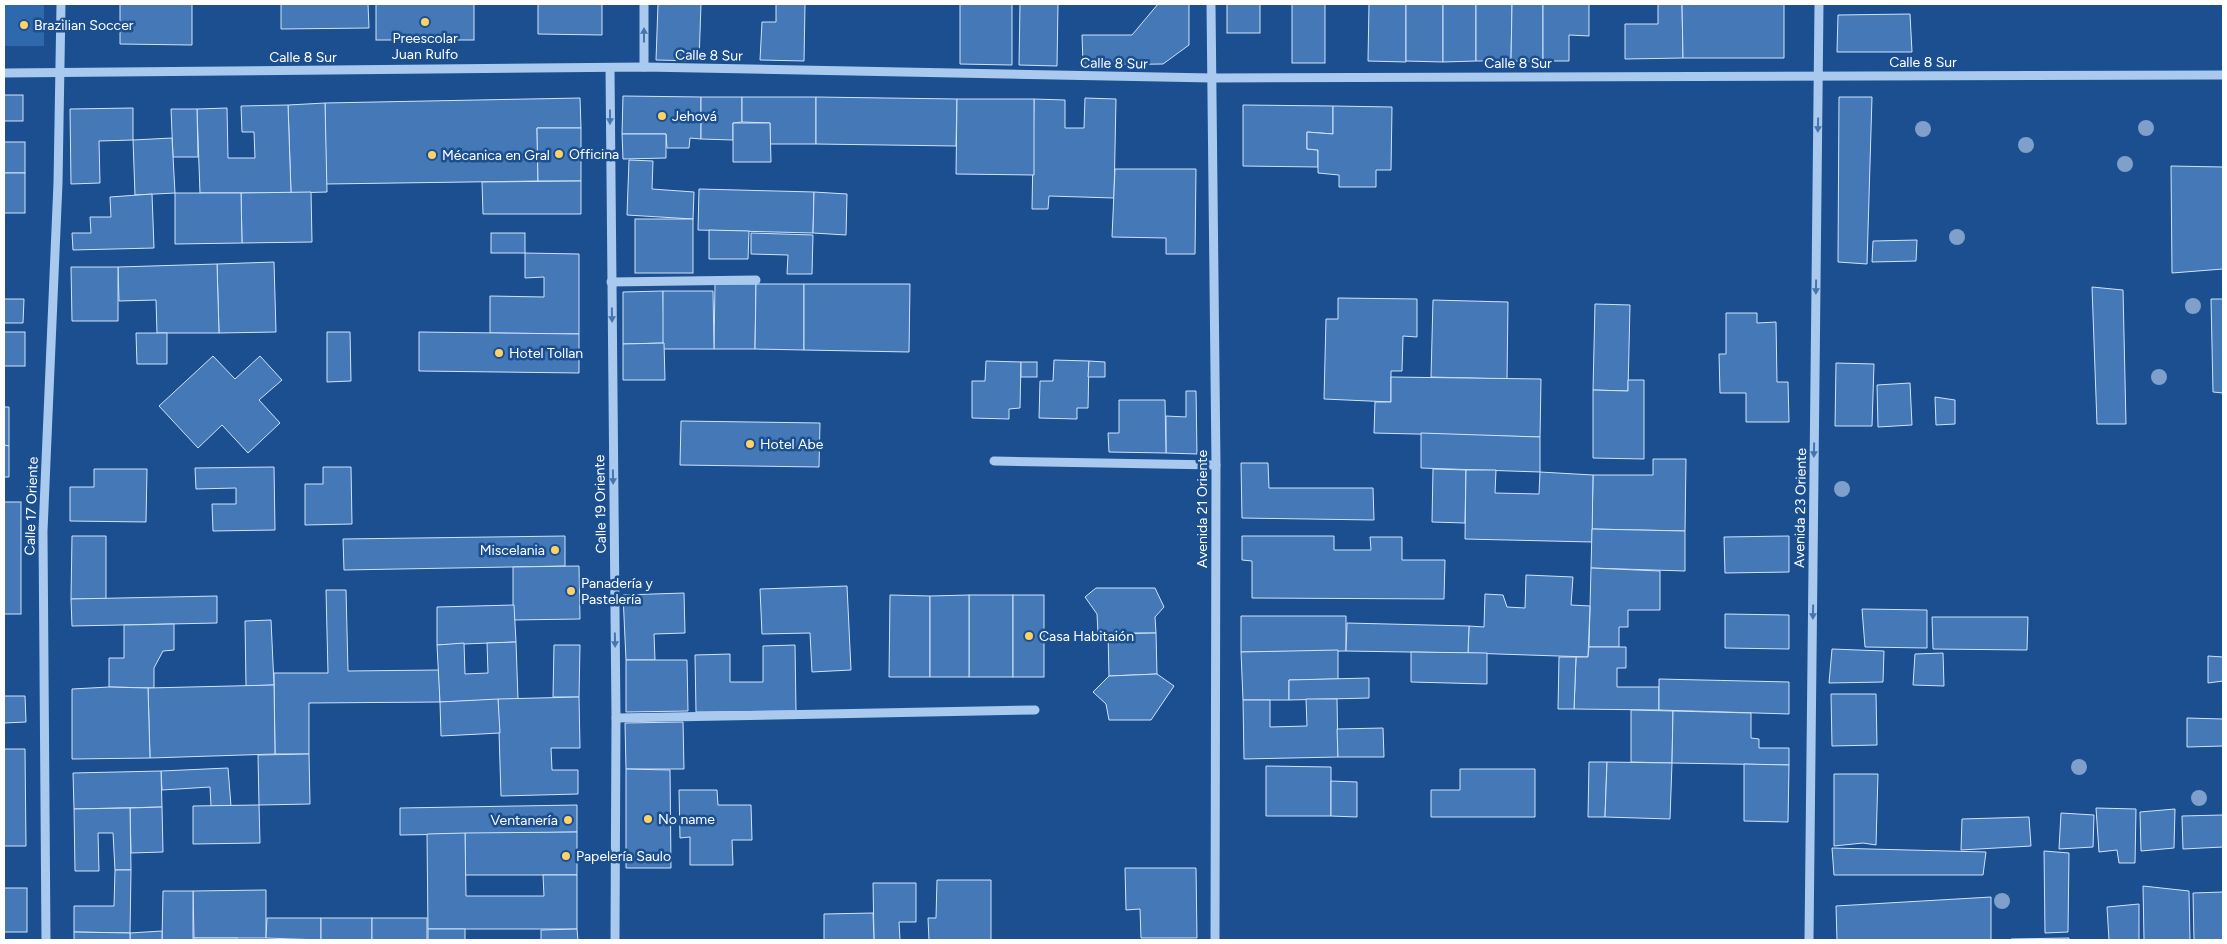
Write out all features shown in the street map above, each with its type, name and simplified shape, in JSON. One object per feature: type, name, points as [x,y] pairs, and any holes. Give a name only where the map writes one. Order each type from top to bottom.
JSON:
[{"type":"street","name":"Calle 17 Oriente","points":[[46,940],[43,530],[58,183],[61,4]]},
{"type":"street","points":[[644,4],[644,67]]},
{"type":"street","name":"Avenida 21 Oriente","points":[[1211,4],[1216,465],[1215,940]]},
{"type":"street","name":"Avenida 23 Oriente","points":[[1809,940],[1819,4]]},
{"type":"street","name":"Calle 8 Sur","points":[[4,73],[644,67],[1212,78],[2223,75]]},
{"type":"street","name":"Calle 19 Oriente","points":[[610,68],[616,718],[615,940]]},
{"type":"street","points":[[611,282],[756,280]]},
{"type":"street","points":[[994,461],[1216,465]]},
{"type":"street","points":[[616,718],[1035,710]]},
{"type":"shaded area","name":"Brazilian Soccer","points":[[4,4],[44,4],[44,46],[4,46]]},
{"type":"building","points":[[120,4],[192,4],[192,45],[120,44]]},
{"type":"building","points":[[281,4],[368,4],[369,28],[281,29]]},
{"type":"building","name":"Preescolar Juan Rulfo","points":[[376,4],[474,4],[474,40],[376,40]]},
{"type":"building","points":[[538,4],[602,4],[602,35],[538,34]]},
{"type":"building","points":[[658,4],[701,4],[699,61],[656,60]]},
{"type":"building","points":[[776,4],[805,4],[804,61],[760,60],[762,22],[776,22]]},
{"type":"building","points":[[960,4],[1012,4],[1012,65],[960,64]]},
{"type":"building","points":[[1020,4],[1058,4],[1057,66],[1019,65]]},
{"type":"building","points":[[1158,4],[1189,4],[1189,45],[1163,64],[1083,65],[1082,35],[1132,35]]},
{"type":"building","points":[[1227,4],[1260,4],[1260,33],[1227,33]]},
{"type":"building","points":[[1292,4],[1325,4],[1325,63],[1292,63]]},
{"type":"building","points":[[1369,4],[1406,4],[1406,62],[1368,61]]},
{"type":"building","points":[[1406,4],[1443,4],[1443,62],[1406,61]]},
{"type":"building","points":[[1443,4],[1476,4],[1476,61],[1443,62]]},
{"type":"building","points":[[1476,4],[1512,4],[1511,61],[1476,61]]},
{"type":"building","points":[[1512,4],[1543,4],[1543,61],[1511,61]]},
{"type":"building","points":[[1543,4],[1589,4],[1589,36],[1569,35],[1569,61],[1543,61]]},
{"type":"building","points":[[1658,4],[1682,4],[1683,58],[1625,59],[1625,24],[1658,24]]},
{"type":"building","points":[[1682,4],[1784,4],[1784,58],[1683,58]]},
{"type":"building","points":[[1910,14],[1912,52],[1837,52],[1838,15]]},
{"type":"building","points":[[4,95],[23,95],[23,121],[4,121]]},
{"type":"building","name":"Jehová","points":[[623,96],[701,97],[701,139],[690,138],[689,148],[667,148],[666,134],[622,134]]},
{"type":"building","points":[[701,97],[742,97],[742,122],[733,123],[733,140],[701,139]]},
{"type":"building","points":[[742,97],[816,97],[816,144],[770,144],[770,123],[742,122]]},
{"type":"building","points":[[816,97],[957,99],[956,146],[816,144]]},
{"type":"building","points":[[1839,97],[1872,97],[1867,264],[1838,262]]},
{"type":"building","name":"Mécanica en Gral","points":[[580,98],[581,128],[537,128],[538,181],[326,184],[325,103]]},
{"type":"building","points":[[1085,98],[1116,99],[1114,198],[1049,196],[1048,209],[1032,209],[1034,99],[1065,100],[1065,128],[1084,128]]},
{"type":"building","points":[[957,99],[1034,99],[1034,175],[956,174]]},
{"type":"building","points":[[325,103],[327,192],[291,193],[288,105]]},
{"type":"building","points":[[288,105],[291,193],[200,193],[197,109],[227,108],[228,158],[255,158],[254,132],[242,132],[241,106]]},
{"type":"building","points":[[1243,105],[1333,106],[1333,134],[1307,132],[1307,149],[1318,150],[1318,167],[1243,166]]},
{"type":"building","points":[[1333,106],[1392,107],[1391,170],[1376,170],[1376,187],[1339,187],[1339,175],[1318,173],[1318,150],[1307,149],[1307,132],[1333,134]]},
{"type":"building","points":[[133,108],[133,140],[99,141],[100,183],[71,184],[70,109]]},
{"type":"building","points":[[171,109],[197,109],[198,157],[173,157]]},
{"type":"building","points":[[733,123],[770,123],[771,162],[733,162]]},
{"type":"building","name":"Officina","points":[[537,128],[581,128],[581,181],[538,181]]},
{"type":"building","points":[[622,134],[666,134],[666,158],[623,159]]},
{"type":"building","points":[[172,138],[175,193],[135,195],[133,140]]},
{"type":"building","points":[[4,142],[25,142],[25,173],[4,173]]},
{"type":"building","points":[[629,160],[653,161],[652,189],[694,192],[693,219],[627,215]]},
{"type":"building","points":[[2171,166],[2223,167],[2223,269],[2172,273]]},
{"type":"building","points":[[1115,169],[1196,169],[1195,254],[1166,254],[1166,238],[1112,237]]},
{"type":"building","points":[[4,173],[25,173],[25,213],[4,213]]},
{"type":"building","points":[[581,181],[581,214],[483,214],[482,182]]},
{"type":"building","points":[[699,189],[814,192],[813,233],[698,230]]},
{"type":"building","points":[[311,192],[312,242],[242,243],[241,193]]},
{"type":"building","points":[[814,192],[847,194],[846,235],[813,233]]},
{"type":"building","points":[[175,193],[241,193],[242,243],[175,244]]},
{"type":"building","points":[[152,194],[154,248],[73,250],[72,233],[91,233],[90,217],[111,217],[110,197]]},
{"type":"building","points":[[635,219],[693,219],[693,273],[635,273]]},
{"type":"building","points":[[709,230],[749,231],[748,259],[709,259]]},
{"type":"building","points":[[491,233],[525,233],[525,253],[491,253]]},
{"type":"building","points":[[751,233],[813,235],[812,274],[787,274],[788,255],[751,254]]},
{"type":"building","points":[[1917,240],[1916,261],[1872,262],[1873,241]]},
{"type":"building","points":[[525,253],[579,254],[579,334],[490,333],[490,296],[544,297],[544,277],[525,278]]},
{"type":"building","points":[[274,262],[276,332],[219,333],[217,264]]},
{"type":"building","points":[[217,264],[219,333],[157,333],[156,300],[119,301],[118,267]]},
{"type":"building","points":[[71,267],[118,267],[118,321],[72,321]]},
{"type":"building","points":[[715,284],[756,284],[755,349],[714,349]]},
{"type":"building","points":[[756,284],[804,284],[804,350],[755,349]]},
{"type":"building","points":[[804,284],[910,284],[909,352],[804,350]]},
{"type":"building","points":[[2092,287],[2123,290],[2126,424],[2097,424]]},
{"type":"building","points":[[663,291],[664,343],[623,344],[623,292]]},
{"type":"building","points":[[663,291],[713,291],[714,349],[663,349]]},
{"type":"building","points":[[1338,298],[1417,299],[1417,337],[1403,336],[1402,371],[1391,371],[1391,402],[1324,399],[1326,319],[1338,319]]},
{"type":"building","points":[[4,299],[24,299],[23,323],[4,323]]},
{"type":"building","points":[[2211,299],[2223,299],[2223,393],[2213,392]]},
{"type":"building","points":[[1433,300],[1508,302],[1507,379],[1431,377]]},
{"type":"building","points":[[1595,304],[1630,305],[1628,391],[1593,390]]},
{"type":"building","points":[[1726,313],[1757,313],[1757,323],[1776,322],[1777,382],[1788,382],[1789,422],[1746,422],[1746,393],[1720,393],[1719,354],[1726,354]]},
{"type":"building","points":[[4,332],[25,332],[25,366],[4,366]]},
{"type":"building","points":[[327,332],[350,332],[351,381],[327,382]]},
{"type":"building","name":"Hotel Tollan","points":[[419,332],[579,334],[579,373],[419,371]]},
{"type":"building","points":[[136,333],[167,333],[167,364],[137,364]]},
{"type":"building","points":[[664,343],[665,380],[623,380],[623,344]]},
{"type":"building","points":[[213,356],[235,379],[260,356],[282,380],[259,400],[280,423],[248,453],[222,425],[198,448],[159,406]]},
{"type":"building","points":[[1054,360],[1089,361],[1088,408],[1077,408],[1077,419],[1039,418],[1040,381],[1053,381]]},
{"type":"building","points":[[986,361],[1021,362],[1020,408],[1009,409],[1009,419],[972,418],[972,381],[985,381]]},
{"type":"building","points":[[1089,361],[1105,362],[1105,377],[1088,377]]},
{"type":"building","points":[[1021,362],[1037,362],[1037,377],[1021,377]]},
{"type":"building","points":[[1836,363],[1874,364],[1872,426],[1835,426]]},
{"type":"building","points":[[1391,377],[1541,379],[1540,437],[1374,433],[1375,402],[1391,402]]},
{"type":"building","points":[[1628,380],[1644,380],[1644,459],[1593,458],[1593,390],[1628,391]]},
{"type":"building","points":[[1910,383],[1912,425],[1878,427],[1877,385]]},
{"type":"building","points":[[1186,391],[1196,391],[1197,454],[1166,453],[1166,416],[1186,417]]},
{"type":"building","points":[[1935,397],[1955,400],[1955,424],[1936,425]]},
{"type":"building","points":[[1119,400],[1165,400],[1166,453],[1109,452],[1108,433],[1119,433]]},
{"type":"building","points":[[4,407],[9,407],[9,446],[4,445]]},
{"type":"building","name":"Hotel Abe","points":[[681,421],[820,423],[819,467],[680,465]]},
{"type":"building","points":[[1421,433],[1540,437],[1540,472],[1421,468]]},
{"type":"building","points":[[4,445],[9,446],[9,477],[4,477]]},
{"type":"building","points":[[1653,459],[1686,459],[1685,531],[1592,529],[1593,475],[1653,475]]},
{"type":"building","points":[[1241,463],[1268,463],[1269,488],[1373,488],[1374,520],[1242,518]]},
{"type":"building","points":[[274,467],[275,530],[213,531],[212,504],[236,504],[236,488],[196,489],[195,468]]},
{"type":"building","points":[[323,467],[351,467],[352,524],[305,525],[305,484],[323,484]]},
{"type":"building","points":[[94,469],[147,469],[146,522],[70,521],[70,487],[94,487]]},
{"type":"building","points":[[1433,469],[1466,470],[1465,523],[1432,522]]},
{"type":"building","points":[[1466,470],[1496,470],[1495,493],[1539,494],[1540,472],[1593,475],[1592,542],[1465,539]]},
{"type":"building","points":[[4,502],[21,502],[21,614],[4,614]]},
{"type":"building","points":[[1592,529],[1685,531],[1685,571],[1591,568]]},
{"type":"building","points":[[72,536],[106,536],[106,599],[71,599]]},
{"type":"building","points":[[565,536],[565,566],[344,570],[343,539]]},
{"type":"building","points":[[1242,536],[1334,536],[1334,550],[1371,550],[1370,537],[1402,537],[1402,560],[1445,560],[1444,599],[1252,598],[1252,561],[1242,560]]},
{"type":"building","points":[[1789,536],[1789,572],[1725,573],[1724,537]]},
{"type":"building","points":[[579,566],[580,619],[513,620],[513,567]]},
{"type":"building","points":[[1591,568],[1660,571],[1660,610],[1628,610],[1628,627],[1619,627],[1619,647],[1589,647]]},
{"type":"building","points":[[1526,575],[1573,577],[1571,605],[1590,606],[1588,657],[1468,653],[1469,626],[1484,627],[1485,594],[1503,595],[1507,607],[1525,608]]},
{"type":"building","points":[[847,586],[851,670],[812,672],[810,633],[762,634],[760,589]]},
{"type":"building","points":[[1096,588],[1155,588],[1164,607],[1155,617],[1156,633],[1098,633],[1097,614],[1085,597]]},
{"type":"building","points":[[326,590],[346,590],[348,671],[439,670],[440,702],[309,703],[309,754],[275,754],[274,673],[328,673]]},
{"type":"building","points":[[684,593],[685,633],[654,634],[655,660],[626,660],[623,595]]},
{"type":"building","points":[[890,595],[930,596],[930,677],[889,677]]},
{"type":"building","points":[[969,595],[1013,595],[1013,677],[969,677]]},
{"type":"building","points":[[969,595],[969,677],[930,677],[930,596]]},
{"type":"building","name":"Casa Habitaión","points":[[1013,595],[1044,595],[1044,677],[1013,677]]},
{"type":"building","points":[[217,596],[217,623],[72,626],[71,599]]},
{"type":"building","points":[[514,605],[516,642],[437,645],[437,607]]},
{"type":"building","points":[[1862,609],[1927,610],[1927,648],[1865,647]]},
{"type":"building","points":[[1725,614],[1789,615],[1789,649],[1725,648]]},
{"type":"building","points":[[1241,616],[1346,616],[1346,651],[1241,652]]},
{"type":"building","points":[[1932,617],[2028,617],[2027,650],[1933,649]]},
{"type":"building","points":[[271,620],[274,685],[246,686],[245,621]]},
{"type":"building","points":[[1347,623],[1469,626],[1468,653],[1346,651]]},
{"type":"building","points":[[174,624],[174,650],[163,651],[154,668],[154,688],[109,687],[109,658],[124,658],[124,625]]},
{"type":"building","points":[[1156,633],[1157,674],[1109,676],[1108,634]]},
{"type":"building","points":[[516,642],[518,699],[440,702],[437,645],[464,643],[465,674],[488,673],[487,643]]},
{"type":"building","points":[[554,645],[580,645],[579,697],[553,697]]},
{"type":"building","points":[[795,645],[796,711],[696,712],[695,655],[730,654],[730,682],[763,682],[763,646]]},
{"type":"building","points":[[1589,647],[1626,647],[1626,668],[1617,668],[1617,687],[1659,687],[1659,710],[1574,709],[1576,657],[1588,657]]},
{"type":"building","points":[[1832,649],[1884,651],[1883,682],[1829,683]]},
{"type":"building","points":[[1338,650],[1338,679],[1289,680],[1289,700],[1243,700],[1241,652]]},
{"type":"building","points":[[1411,652],[1487,653],[1487,684],[1411,682]]},
{"type":"building","points":[[1943,653],[1944,686],[1913,685],[1915,654]]},
{"type":"building","points":[[2208,656],[2223,657],[2223,681],[2208,683]]},
{"type":"building","points":[[1559,657],[1576,657],[1574,709],[1558,709]]},
{"type":"building","points":[[626,660],[687,660],[688,711],[626,712]]},
{"type":"building","points":[[1157,674],[1174,686],[1151,720],[1109,720],[1106,704],[1093,692],[1109,676]]},
{"type":"building","points":[[1369,678],[1369,698],[1289,700],[1289,680]]},
{"type":"building","points":[[1659,679],[1789,682],[1789,714],[1659,710]]},
{"type":"building","points":[[274,685],[275,754],[150,758],[148,688]]},
{"type":"building","points":[[109,687],[148,688],[150,758],[72,759],[72,689]]},
{"type":"building","points":[[1831,694],[1876,694],[1877,745],[1832,746]]},
{"type":"building","points":[[4,696],[25,696],[26,722],[4,723]]},
{"type":"building","points":[[579,697],[580,748],[551,748],[552,770],[578,770],[578,794],[501,796],[498,699]]},
{"type":"building","points":[[498,699],[500,733],[441,736],[440,702]]},
{"type":"building","points":[[1306,699],[1337,699],[1338,757],[1244,759],[1243,700],[1270,700],[1270,727],[1307,726]]},
{"type":"building","points":[[1631,710],[1673,711],[1672,763],[1631,762]]},
{"type":"building","points":[[1673,711],[1751,713],[1751,738],[1759,739],[1759,748],[1789,748],[1789,765],[1672,763]]},
{"type":"building","points":[[2187,718],[2223,719],[2223,746],[2187,747]]},
{"type":"building","points":[[683,722],[684,769],[626,769],[625,723]]},
{"type":"building","points":[[1383,728],[1384,757],[1338,757],[1337,729]]},
{"type":"building","points":[[4,749],[25,749],[26,846],[4,846]]},
{"type":"building","points":[[309,754],[310,804],[259,805],[258,755]]},
{"type":"building","points":[[1589,762],[1607,762],[1605,817],[1588,817]]},
{"type":"building","points":[[1607,762],[1672,763],[1670,819],[1605,817]]},
{"type":"building","points":[[1744,764],[1789,765],[1788,822],[1744,821]]},
{"type":"building","points":[[1266,766],[1331,767],[1331,816],[1266,816]]},
{"type":"building","points":[[228,768],[231,806],[211,806],[210,787],[162,790],[161,771]]},
{"type":"building","name":"No name","points":[[626,769],[670,770],[671,868],[626,868]]},
{"type":"building","points":[[1460,769],[1535,769],[1535,817],[1431,817],[1431,790],[1460,790]]},
{"type":"building","points":[[161,771],[162,807],[74,809],[73,773]]},
{"type":"building","points":[[1834,774],[1878,774],[1876,845],[1863,843],[1834,846]]},
{"type":"building","points":[[1331,781],[1357,782],[1357,817],[1331,816]]},
{"type":"building","points":[[679,790],[717,790],[718,805],[751,805],[752,840],[732,840],[733,865],[690,865],[690,837],[680,838]]},
{"type":"building","points":[[259,805],[260,843],[193,844],[193,806]]},
{"type":"building","points":[[577,805],[577,832],[400,835],[400,808]]},
{"type":"building","points":[[162,807],[163,852],[131,853],[130,808]]},
{"type":"building","points":[[130,808],[131,870],[115,870],[113,833],[98,833],[99,871],[75,871],[74,809]]},
{"type":"building","points":[[2096,808],[2136,809],[2135,863],[2119,863],[2117,850],[2099,852]]},
{"type":"building","points":[[2175,809],[2174,848],[2141,851],[2140,812]]},
{"type":"building","points":[[2061,813],[2094,815],[2093,847],[2059,849]]},
{"type":"building","points":[[2223,815],[2223,847],[2183,849],[2182,816]]},
{"type":"building","points":[[2029,817],[2031,846],[1961,850],[1962,819]]},
{"type":"building","points":[[577,832],[577,875],[465,875],[465,833]]},
{"type":"building","points":[[465,833],[466,896],[544,896],[543,875],[577,875],[577,929],[428,929],[427,834]]},
{"type":"building","points":[[1832,848],[1986,852],[1983,875],[1834,875]]},
{"type":"building","points":[[2044,851],[2069,853],[2068,932],[2045,933]]},
{"type":"building","points":[[1125,868],[1196,868],[1197,938],[1141,938],[1140,909],[1126,910]]},
{"type":"building","points":[[115,870],[131,870],[130,933],[74,932],[74,906],[114,906]]},
{"type":"building","points":[[937,880],[991,880],[991,940],[929,940],[928,918],[936,918]]},
{"type":"building","points":[[873,883],[916,883],[916,922],[899,922],[900,940],[874,940]]},
{"type":"building","points":[[2143,886],[2189,891],[2190,940],[2144,940]]},
{"type":"building","points":[[4,888],[27,888],[27,932],[4,932]]},
{"type":"building","points":[[266,890],[266,938],[194,938],[193,891]]},
{"type":"building","points":[[163,891],[193,891],[193,940],[162,940]]},
{"type":"building","points":[[2223,892],[2223,940],[2194,940],[2193,893]]},
{"type":"building","points":[[1991,897],[1991,940],[1837,940],[1836,906]]},
{"type":"building","points":[[2139,904],[2139,940],[2109,940],[2107,907]]},
{"type":"building","points":[[873,913],[874,940],[824,940],[824,914]]},
{"type":"building","points":[[267,918],[321,918],[321,940],[266,938]]},
{"type":"building","points":[[321,918],[372,918],[372,940],[321,940]]},
{"type":"building","points":[[372,918],[427,918],[427,940],[372,940]]},
{"type":"building","points":[[428,929],[465,929],[465,940],[428,940]]},
{"type":"building","points":[[577,929],[578,940],[541,940],[541,930]]},
{"type":"building","points":[[162,931],[162,940],[130,940],[130,933]]},
{"type":"building","points":[[74,932],[130,933],[130,940],[74,940]]},
{"type":"building","points":[[194,938],[237,938],[237,940],[194,940]]},
{"type":"building","points":[[2069,938],[2069,940],[2011,940],[2011,939]]},
{"type":"place","name":"Preescolar Juan Rulfo","points":[[425,22]]},
{"type":"place","name":"Brazilian Soccer","points":[[24,25]]},
{"type":"place","name":"Jehová","points":[[662,116]]},
{"type":"place","name":"Officina","points":[[559,154]]},
{"type":"place","name":"Mécanica en Gral","points":[[432,155]]},
{"type":"place","name":"Hotel Tollan","points":[[499,353]]},
{"type":"place","name":"Hotel Abe","points":[[750,444]]},
{"type":"place","name":"Miscelania","points":[[555,550]]},
{"type":"place","name":"Panadería y Pastelería","points":[[571,591]]},
{"type":"place","name":"Casa Habitaión","points":[[1029,636]]},
{"type":"place","name":"No name","points":[[648,819]]},
{"type":"place","name":"Ventanería","points":[[568,820]]},
{"type":"place","name":"Papelería Saulo","points":[[566,856]]}]
